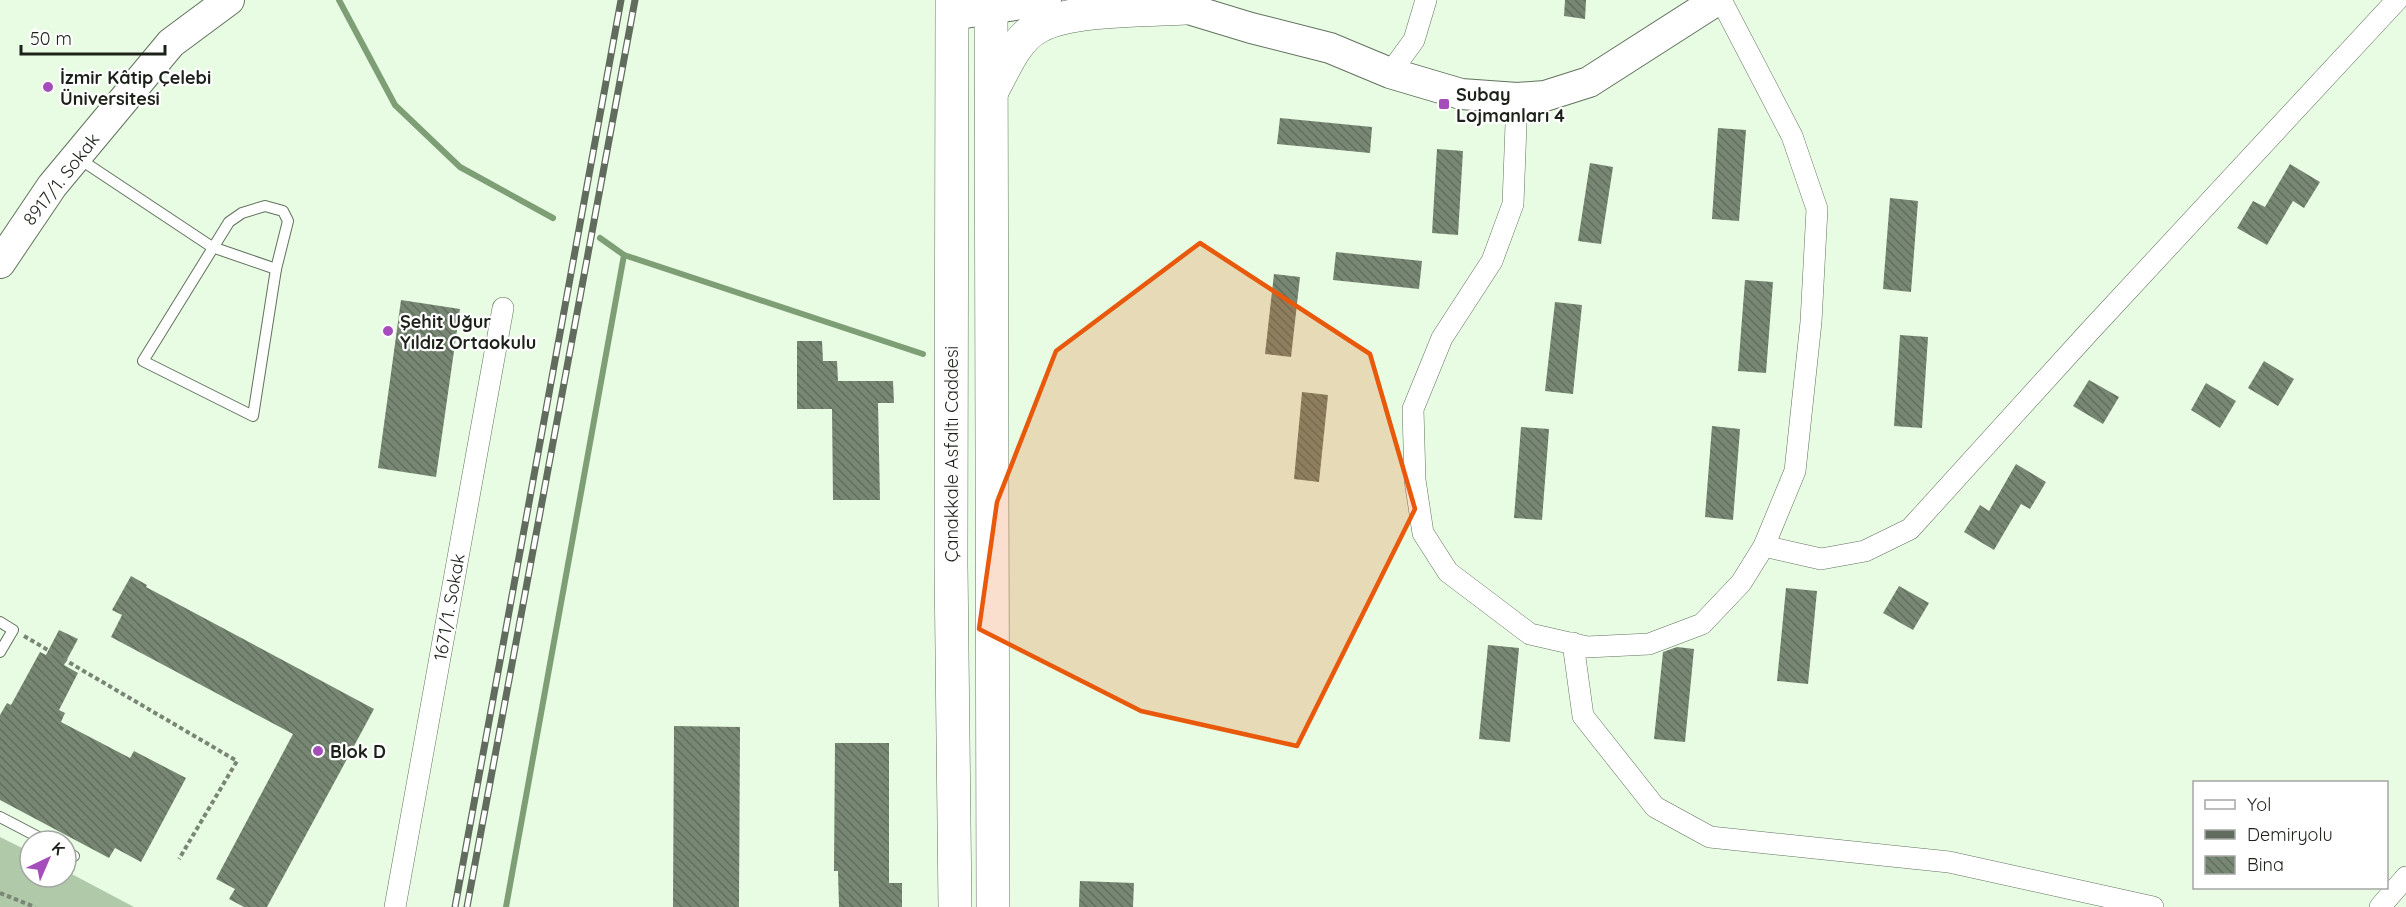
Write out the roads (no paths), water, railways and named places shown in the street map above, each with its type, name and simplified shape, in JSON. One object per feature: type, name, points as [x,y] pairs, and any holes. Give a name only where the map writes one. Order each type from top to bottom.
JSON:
[{"type":"highway","points":[[991,5],[993,907]]},
{"type":"highway","name":"Çanakkale Asfaltı Caddesi","points":[[952,8],[951,565],[955,907]]},
{"type":"highway","points":[[991,92],[1018,46],[1038,27],[1077,15],[1185,8]]},
{"type":"street","name":"8917/1. Sokak","points":[[0,262],[52,186],[171,43],[229,0]]},
{"type":"street","points":[[952,8],[1046,0]]},
{"type":"street","points":[[1125,0],[1185,8],[1330,48],[1390,73],[1461,94],[1517,98],[1545,96],[1589,82],[1719,0],[1792,136],[1817,209],[1810,322],[1795,471],[1764,546],[1741,583],[1702,624],[1649,644],[1587,647],[1530,634],[1448,573],[1423,533],[1414,480],[1413,409],[1442,338],[1492,261],[1513,204],[1517,98]]},
{"type":"street","points":[[1390,73],[1414,40],[1426,0]]},
{"type":"street","points":[[1764,546],[1821,559],[1865,551],[1910,529],[2397,0]]},
{"type":"street","name":"1671/1. Sokak","points":[[395,907],[503,308]]},
{"type":"street","points":[[1573,643],[1583,716],[1656,807],[1710,837],[1949,862],[2153,907]]},
{"type":"street","points":[[2380,907],[2406,878]]},
{"type":"lane","points":[[76,157],[212,247],[276,268]]},
{"type":"lane","points":[[265,206],[283,211],[288,221],[276,268],[253,416],[143,361],[212,247],[229,222],[242,213],[265,206]]},
{"type":"lane","points":[[0,622],[13,630],[0,652]]},
{"type":"lane","points":[[0,817],[23,829]]},
{"type":"waterway","points":[[339,0],[395,105],[460,167],[553,218]]},
{"type":"waterway","points":[[506,907],[624,255],[600,238]]},
{"type":"waterway","points":[[624,255],[923,354]]},
{"type":"railway","points":[[455,907],[621,0]]},
{"type":"railway","points":[[467,907],[635,0]]},
{"type":"place","name":"İzmir Kâtip Çelebi Üniversitesi","points":[[48,87]]},
{"type":"place","name":"Subay Lojmanları 4","points":[[1444,104]]},
{"type":"place","name":"Şehit Uğur Yıldız Ortaokulu","points":[[388,331]]},
{"type":"place","name":"Blok D","points":[[318,751]]}]
